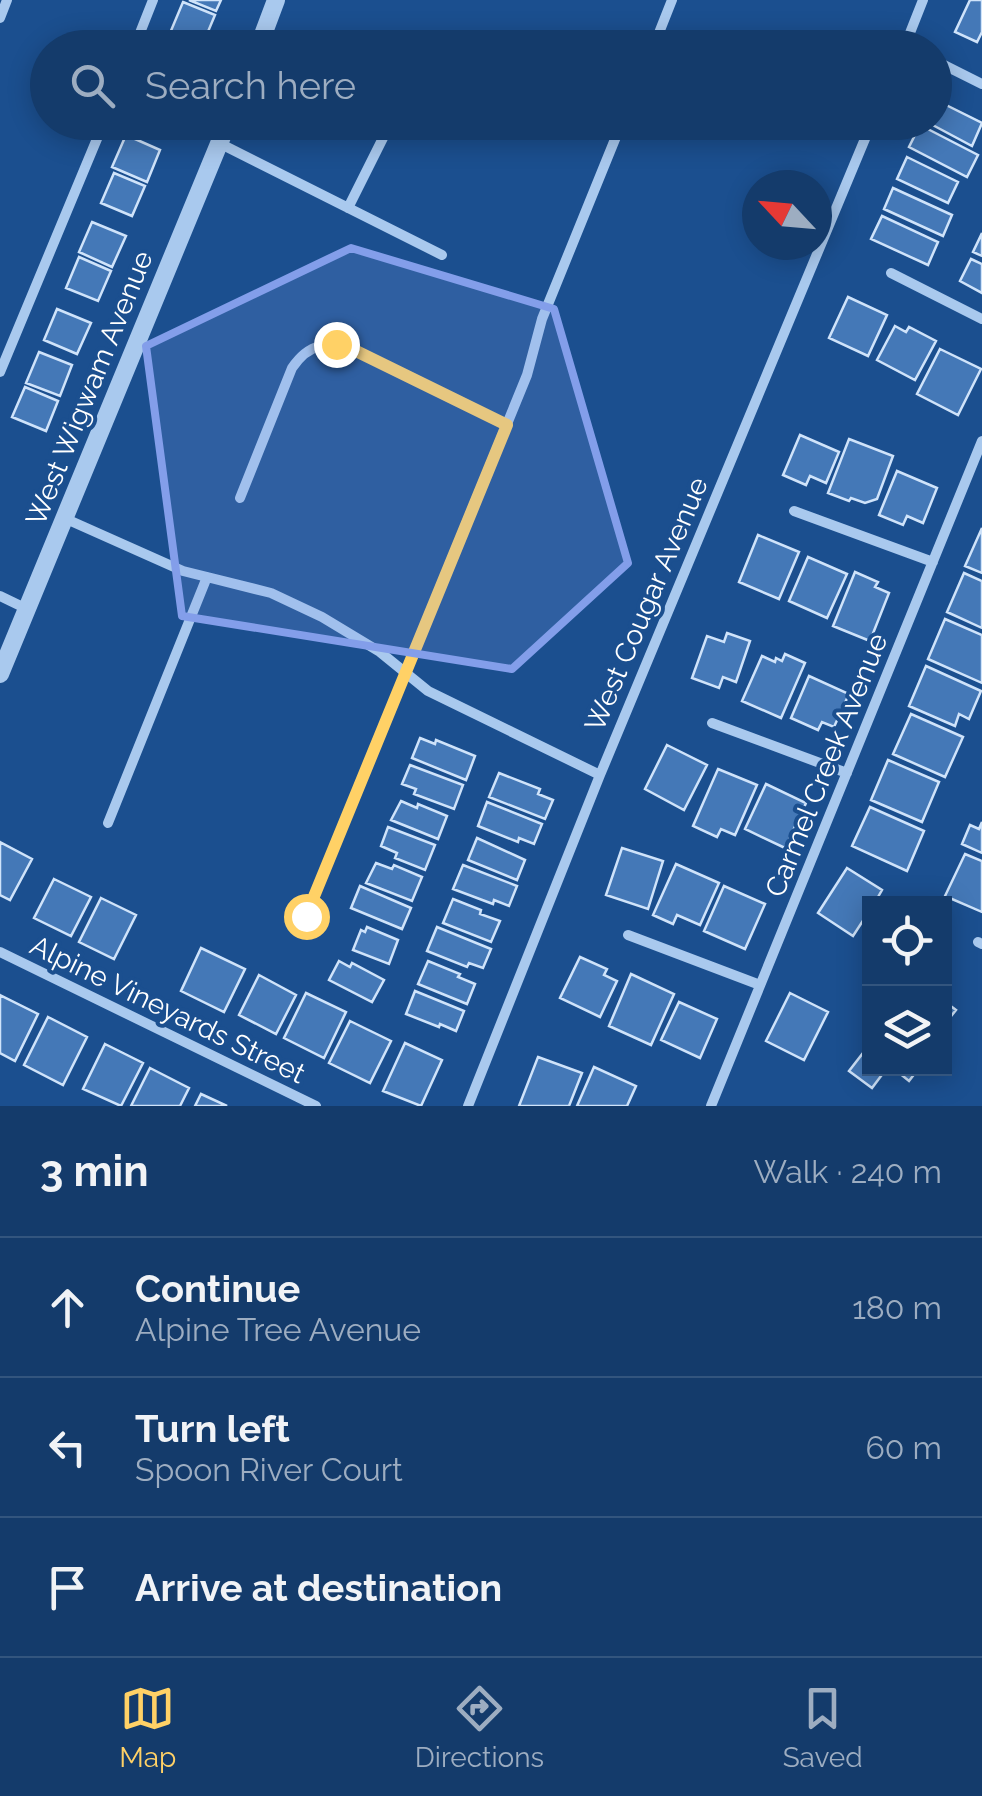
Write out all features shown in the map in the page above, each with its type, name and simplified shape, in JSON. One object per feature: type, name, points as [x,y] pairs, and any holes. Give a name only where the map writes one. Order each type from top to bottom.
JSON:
[{"type":"street","points":[[0,18],[7,0]]},
{"type":"street","points":[[142,30],[154,0]]},
{"type":"street","points":[[265,30],[276,0]]},
{"type":"street","points":[[660,30],[672,0]]},
{"type":"street","points":[[912,30],[923,0]]},
{"type":"street","points":[[952,69],[982,84]]},
{"type":"street","points":[[0,372],[97,140]]},
{"type":"street","name":"West Wigwam Avenue","points":[[0,674],[221,140]]},
{"type":"street","points":[[348,208],[383,140]]},
{"type":"street","points":[[306,916],[507,425],[542,319],[615,140]]},
{"type":"street","name":"West Cougar Avenue","points":[[468,1106],[600,775],[865,140]]},
{"type":"street","points":[[219,144],[442,256]]},
{"type":"street","points":[[891,273],[982,319]]},
{"type":"street","points":[[240,498],[292,368],[300,357],[320,346],[336,344],[354,350],[507,425]]},
{"type":"street","name":"Carmel Creek Avenue","points":[[711,1106],[982,441]]},
{"type":"street","points":[[794,511],[933,562]]},
{"type":"street","points":[[64,518],[183,571],[270,593],[322,617],[380,652],[428,691],[600,775]]},
{"type":"street","points":[[108,822],[207,577]]},
{"type":"street","points":[[0,596],[27,609]]},
{"type":"street","points":[[712,723],[847,773]]},
{"type":"street","points":[[628,934],[760,984]]},
{"type":"street","name":"Alpine Vineyards Street","points":[[0,952],[316,1106]]},
{"type":"highlighted area","points":[[351,248],[554,309],[628,563],[512,669],[182,616],[146,346]]},
{"type":"building","points":[[189,0],[221,0],[216,11]]},
{"type":"building","points":[[970,0],[982,0],[982,32],[977,42],[955,32]]},
{"type":"building","points":[[183,2],[215,15],[209,30],[171,30]]},
{"type":"building","points":[[952,108],[982,123],[972,146],[952,135]]},
{"type":"building","points":[[124,140],[137,140],[160,150],[147,182],[112,167]]},
{"type":"building","points":[[912,140],[949,140],[978,155],[967,177],[909,147]]},
{"type":"building","points":[[907,157],[958,182],[948,203],[897,179]]},
{"type":"building","points":[[114,173],[145,186],[132,216],[101,203]]},
{"type":"building","points":[[893,188],[952,215],[943,236],[884,209]]},
{"type":"building","points":[[882,216],[938,242],[928,265],[871,239]]},
{"type":"building","points":[[92,222],[126,236],[112,267],[79,252]]},
{"type":"building","points":[[982,233],[982,256],[973,252]]},
{"type":"building","points":[[79,257],[111,271],[98,301],[66,288]]},
{"type":"building","points":[[971,259],[982,264],[982,293],[960,281]]},
{"type":"building","points":[[848,297],[887,315],[868,356],[829,338]]},
{"type":"building","points":[[57,309],[91,323],[77,354],[44,340]]},
{"type":"building","points":[[895,326],[906,332],[909,327],[936,341],[915,380],[877,360]]},
{"type":"building","points":[[940,349],[981,369],[958,415],[917,394]]},
{"type":"building","points":[[39,352],[72,365],[60,396],[26,383]]},
{"type":"building","points":[[25,387],[58,401],[46,431],[12,417]]},
{"type":"building","points":[[800,435],[839,452],[826,483],[810,476],[806,485],[783,475]]},
{"type":"building","points":[[849,439],[893,456],[877,499],[865,503],[828,493]]},
{"type":"building","points":[[897,471],[937,488],[923,523],[907,516],[903,525],[879,515]]},
{"type":"building","points":[[982,528],[982,573],[965,566]]},
{"type":"building","points":[[758,535],[799,552],[779,599],[739,582]]},
{"type":"building","points":[[808,557],[847,574],[827,618],[789,601]]},
{"type":"building","points":[[855,572],[878,582],[875,587],[889,593],[870,641],[833,626]]},
{"type":"building","points":[[964,573],[982,581],[982,628],[947,612]]},
{"type":"building","points":[[945,619],[982,635],[982,683],[928,659]]},
{"type":"building","points":[[727,633],[750,641],[736,682],[723,677],[719,688],[692,678],[707,636],[724,642]]},
{"type":"building","points":[[785,654],[805,663],[781,718],[742,701],[762,656],[775,662],[776,658],[782,661]]},
{"type":"building","points":[[926,666],[981,691],[969,719],[959,714],[955,726],[909,706]]},
{"type":"building","points":[[809,676],[849,694],[834,727],[822,722],[818,730],[791,718]]},
{"type":"building","points":[[911,714],[963,737],[945,777],[893,754]]},
{"type":"building","points":[[420,738],[435,744],[436,740],[475,756],[466,780],[412,758]]},
{"type":"building","points":[[667,745],[707,765],[684,810],[645,789]]},
{"type":"building","points":[[888,760],[939,782],[922,822],[871,800]]},
{"type":"building","points":[[410,765],[463,785],[454,809],[414,794],[416,789],[402,784]]},
{"type":"building","points":[[718,769],[757,785],[735,835],[721,829],[717,837],[693,826]]},
{"type":"building","points":[[499,773],[540,789],[538,794],[553,800],[545,819],[489,797]]},
{"type":"building","points":[[766,784],[806,803],[785,848],[745,829]]},
{"type":"building","points":[[401,801],[447,816],[438,839],[391,820]]},
{"type":"building","points":[[487,802],[542,824],[534,844],[478,826]]},
{"type":"building","points":[[870,807],[924,831],[907,871],[852,846]]},
{"type":"building","points":[[982,822],[982,853],[962,844],[970,825],[979,829]]},
{"type":"building","points":[[388,827],[435,845],[425,870],[395,858],[397,853],[381,846]]},
{"type":"building","points":[[477,838],[525,860],[517,880],[468,860]]},
{"type":"building","points":[[0,842],[32,859],[10,900],[0,895]]},
{"type":"building","points":[[622,848],[663,861],[648,909],[606,895]]},
{"type":"building","points":[[965,854],[982,861],[982,912],[945,896]]},
{"type":"building","points":[[376,863],[392,869],[394,865],[422,877],[412,901],[366,883]]},
{"type":"building","points":[[676,864],[719,883],[700,925],[677,915],[673,924],[653,915]]},
{"type":"building","points":[[463,865],[517,886],[509,906],[453,889]]},
{"type":"building","points":[[847,868],[882,890],[879,896],[862,896],[862,922],[853,936],[818,913]]},
{"type":"building","points":[[54,879],[91,897],[71,936],[34,918]]},
{"type":"building","points":[[360,886],[411,908],[402,929],[351,908]]},
{"type":"building","points":[[724,886],[765,904],[745,949],[704,931]]},
{"type":"building","points":[[101,898],[136,915],[114,959],[79,942]]},
{"type":"building","points":[[453,899],[500,921],[491,942],[443,923]]},
{"type":"building","points":[[367,927],[398,940],[389,964],[353,950],[361,930],[365,932]]},
{"type":"building","points":[[437,927],[491,949],[483,968],[469,963],[467,967],[427,951]]},
{"type":"building","points":[[201,948],[245,969],[224,1012],[181,991]]},
{"type":"building","points":[[580,957],[607,969],[604,975],[617,981],[600,1017],[560,998]]},
{"type":"building","points":[[339,961],[350,967],[352,963],[384,980],[372,1002],[329,980]]},
{"type":"building","points":[[428,961],[475,984],[467,1004],[418,984]]},
{"type":"building","points":[[631,974],[674,994],[651,1045],[609,1026]]},
{"type":"building","points":[[259,975],[296,995],[276,1034],[239,1015]]},
{"type":"building","points":[[415,991],[464,1011],[456,1031],[406,1014]]},
{"type":"building","points":[[306,993],[346,1012],[324,1058],[284,1038]]},
{"type":"building","points":[[790,993],[828,1012],[804,1060],[766,1041]]},
{"type":"building","points":[[0,995],[38,1014],[15,1061],[0,1053]]},
{"type":"building","points":[[679,1002],[717,1019],[700,1058],[661,1040]]},
{"type":"building","points":[[48,1017],[87,1037],[63,1085],[24,1065]]},
{"type":"building","points":[[350,1021],[391,1041],[370,1083],[329,1063]]},
{"type":"building","points":[[405,1043],[442,1060],[421,1106],[383,1091]]},
{"type":"building","points":[[105,1044],[143,1063],[121,1106],[83,1089]]},
{"type":"building","points":[[862,1054],[862,1076],[881,1076],[872,1088],[849,1071]]},
{"type":"building","points":[[538,1057],[582,1073],[569,1106],[519,1106]]},
{"type":"building","points":[[594,1067],[636,1086],[627,1106],[577,1106]]},
{"type":"building","points":[[150,1068],[189,1088],[180,1106],[131,1106]]},
{"type":"building","points":[[201,1094],[227,1106],[195,1106]]},
{"type":"route","points":[[306,916],[507,425],[336,344]]}]
